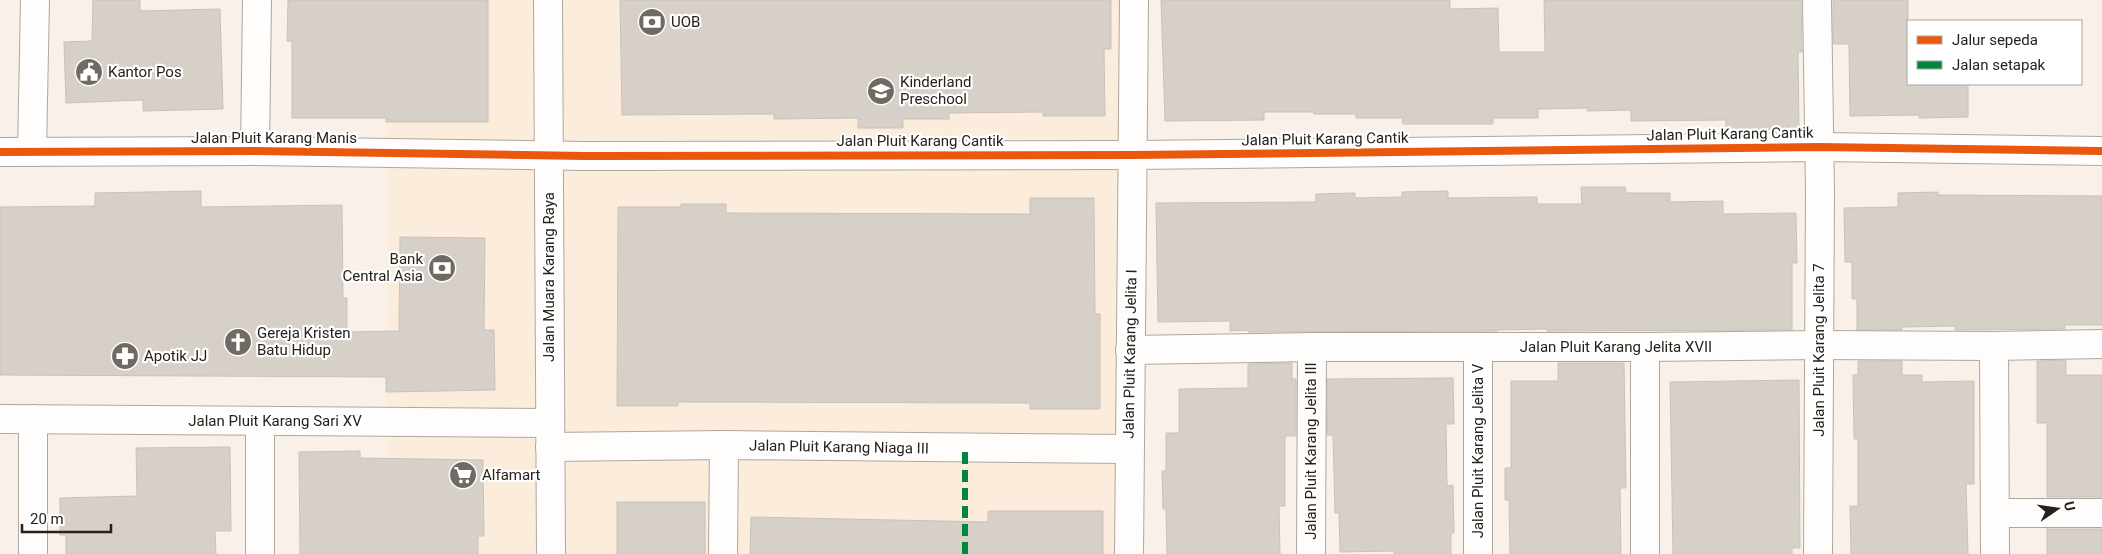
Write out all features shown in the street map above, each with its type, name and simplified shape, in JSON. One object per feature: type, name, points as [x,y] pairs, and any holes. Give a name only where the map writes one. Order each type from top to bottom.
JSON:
[{"type":"street","points":[[32,152],[35,0]]},
{"type":"street","points":[[255,151],[257,0]]},
{"type":"street","name":"Jalan Muara Karang Raya","points":[[548,0],[551,554]]},
{"type":"street","name":"Jalan Pluit Karang Jelita I","points":[[1129,554],[1134,0]]},
{"type":"street","name":"Jalan Pluit Karang Jelita 7","points":[[1817,0],[1819,147],[1818,554]]},
{"type":"street","name":"Jalan Pluit Karang Cantik","points":[[548,155],[1133,155],[1819,147],[2102,151]]},
{"type":"street","name":"Jalan Pluit Karang Manis","points":[[0,152],[255,151],[548,155]]},
{"type":"street","name":"Jalan Pluit Karang Jelita XVII","points":[[1130,350],[1312,347],[1994,346],[2102,344]]},
{"type":"street","points":[[1994,346],[1995,554]]},
{"type":"street","name":"Jalan Pluit Karang Jelita III","points":[[1311,554],[1312,347]]},
{"type":"street","name":"Jalan Pluit Karang Jelita V","points":[[1478,347],[1478,554]]},
{"type":"street","points":[[1645,347],[1645,554]]},
{"type":"street","name":"Jalan Pluit Karang Sari XV","points":[[0,419],[260,421],[550,435]]},
{"type":"street","points":[[33,419],[33,554]]},
{"type":"street","points":[[260,421],[260,554]]},
{"type":"street","name":"Jalan Pluit Karang Niaga III","points":[[550,435],[724,445],[1129,449]]},
{"type":"street","points":[[723,554],[724,445]]},
{"type":"street","points":[[1995,513],[2102,513]]},
{"type":"shaded area","points":[[386,0],[1120,0],[1125,554],[388,554]]},
{"type":"building","points":[[93,0],[140,0],[140,11],[220,9],[223,109],[143,111],[143,100],[66,103],[64,42],[92,41]]},
{"type":"building","points":[[288,0],[488,0],[488,122],[386,122],[386,118],[292,118],[292,41],[287,41]]},
{"type":"building","points":[[620,0],[1111,0],[1111,49],[1104,49],[1105,116],[1043,116],[1043,112],[949,113],[949,119],[903,119],[903,128],[858,128],[858,118],[774,119],[774,114],[622,115]]},
{"type":"building","points":[[1161,0],[1450,0],[1450,9],[1498,8],[1499,52],[1545,52],[1544,0],[1801,0],[1802,52],[1798,52],[1799,129],[1726,130],[1726,120],[1631,121],[1631,110],[1587,111],[1587,108],[1538,109],[1538,118],[1493,118],[1493,124],[1403,124],[1402,118],[1356,118],[1356,114],[1314,114],[1314,112],[1264,112],[1264,120],[1165,121]]},
{"type":"building","points":[[1833,0],[1908,0],[1907,85],[1968,85],[1968,117],[1919,118],[1919,115],[1850,116],[1849,44],[1833,44]]},
{"type":"building","points":[[1581,187],[1625,187],[1626,193],[1670,193],[1670,202],[1723,201],[1723,214],[1796,213],[1797,263],[1792,263],[1792,330],[1547,331],[1547,329],[1498,331],[1248,332],[1248,330],[1230,331],[1230,321],[1158,322],[1156,203],[1316,202],[1316,194],[1355,193],[1355,198],[1402,197],[1402,192],[1448,191],[1448,198],[1537,197],[1537,204],[1582,204]]},
{"type":"building","points":[[201,191],[201,207],[342,205],[343,298],[347,298],[347,332],[399,331],[400,237],[485,238],[484,330],[494,330],[495,390],[386,392],[386,377],[0,375],[0,207],[95,206],[95,193]]},
{"type":"building","points":[[1938,192],[1938,195],[2102,196],[2102,325],[2065,325],[2065,329],[1955,330],[1955,326],[1902,327],[1902,330],[1857,330],[1857,299],[1852,299],[1852,262],[1845,262],[1844,208],[1898,207],[1898,193]]},
{"type":"building","points":[[1030,198],[1094,198],[1095,314],[1100,314],[1100,409],[1030,409],[1030,403],[678,402],[678,406],[617,406],[618,207],[681,207],[681,204],[726,204],[726,213],[1030,214]]},
{"type":"building","points":[[2066,360],[2066,375],[2102,375],[2102,497],[2047,497],[2047,423],[2037,423],[2037,361]]},
{"type":"building","points":[[1858,361],[1902,361],[1902,375],[1922,375],[1922,382],[1974,381],[1974,484],[1966,484],[1968,554],[1851,554],[1850,506],[1858,506],[1858,439],[1854,439],[1853,375],[1858,375]]},
{"type":"building","points":[[1292,363],[1292,379],[1296,379],[1296,436],[1285,436],[1285,506],[1279,506],[1280,554],[1167,554],[1166,509],[1163,509],[1162,471],[1166,471],[1166,433],[1179,433],[1179,389],[1248,388],[1248,364]]},
{"type":"building","points":[[1558,363],[1624,363],[1626,488],[1620,488],[1621,554],[1510,554],[1509,500],[1505,500],[1505,468],[1511,468],[1511,381],[1558,381]]},
{"type":"building","points":[[1453,378],[1454,424],[1446,424],[1447,486],[1453,485],[1454,533],[1451,533],[1451,554],[1394,554],[1394,551],[1340,552],[1339,513],[1335,513],[1333,435],[1327,435],[1327,379]]},
{"type":"building","points":[[1799,380],[1800,548],[1792,548],[1792,554],[1673,554],[1670,382]]},
{"type":"building","points":[[230,447],[231,531],[215,531],[216,554],[66,554],[66,535],[60,535],[60,498],[137,496],[136,448]]},
{"type":"building","points":[[360,451],[360,458],[483,460],[484,536],[478,536],[478,554],[300,554],[299,452]]},
{"type":"building","points":[[617,502],[705,502],[705,554],[617,554]]},
{"type":"building","points":[[988,511],[1103,511],[1103,554],[750,554],[751,517],[988,522]]},
{"type":"building","points":[[2047,529],[2102,529],[2102,554],[2047,554]]},
{"type":"marked path","points":[[965,449],[965,554]]},
{"type":"cycle path","points":[[0,152],[255,151],[585,156],[1133,155],[1819,147],[2102,151]]},
{"type":"place","name":"UOB","points":[[652,22]]},
{"type":"place","name":"Kantor Pos","points":[[89,72]]},
{"type":"place","name":"Kinderland Preschool","points":[[881,91]]},
{"type":"place","name":"Bank Central Asia","points":[[442,268]]},
{"type":"place","name":"Gereja Kristen Batu Hidup","points":[[238,342]]},
{"type":"place","name":"Apotik JJ","points":[[125,356]]},
{"type":"place","name":"Alfamart","points":[[463,475]]}]
